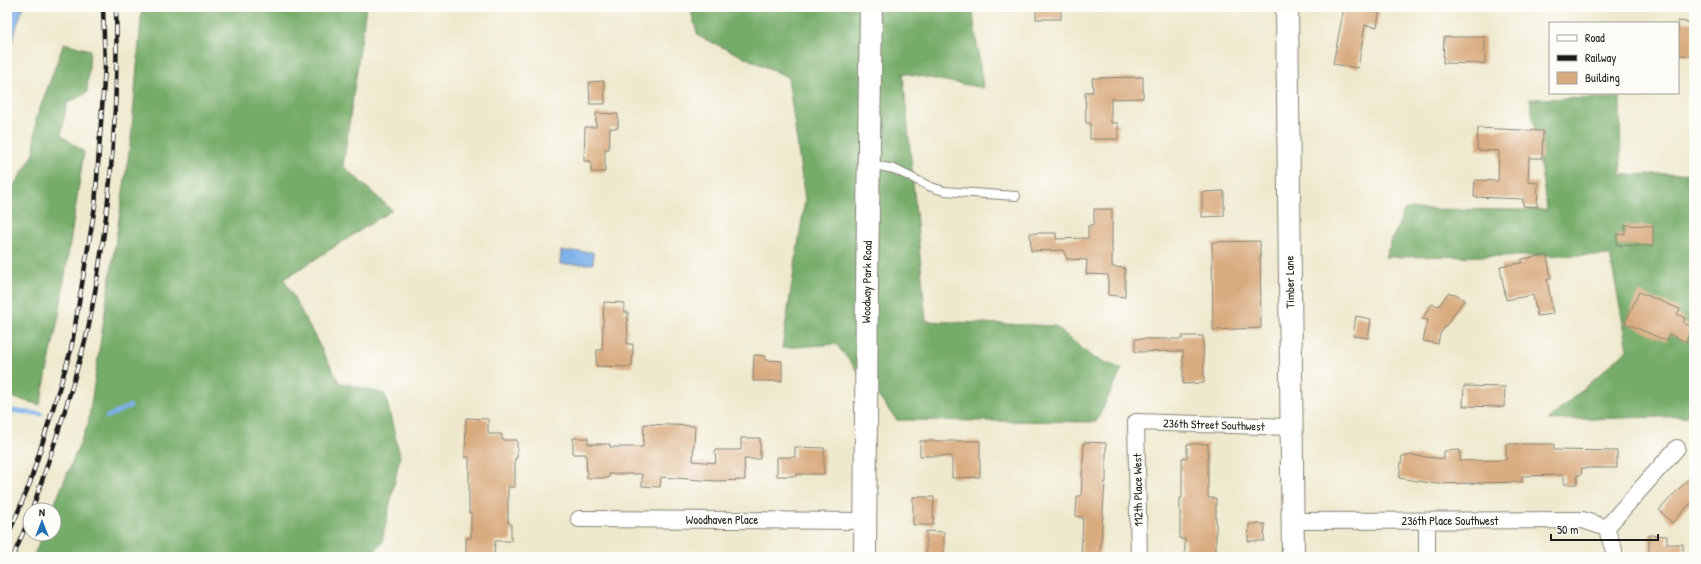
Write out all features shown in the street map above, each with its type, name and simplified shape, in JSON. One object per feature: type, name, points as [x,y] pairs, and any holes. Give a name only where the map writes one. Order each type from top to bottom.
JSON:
[{"type":"street","name":"Woodway Park Road","points":[[865,557],[871,7]]},
{"type":"street","name":"Timber Lane","points":[[1287,7],[1293,557]]},
{"type":"street","name":"236th Street Southwest","points":[[1136,422],[1292,427]]},
{"type":"street","name":"112th Place West","points":[[1136,422],[1139,557]]},
{"type":"street","points":[[1614,557],[1614,550],[1606,528],[1678,448]]},
{"type":"street","name":"Woodhaven Place","points":[[579,519],[865,521]]},
{"type":"street","name":"236th Place Southwest","points":[[1292,521],[1583,520],[1606,528]]},
{"type":"street","points":[[1427,521],[1427,557]]},
{"type":"lane","points":[[869,164],[894,169],[931,187],[944,191],[1016,196]]},
{"type":"green space","points":[[142,7],[366,7],[343,166],[392,210],[284,279],[339,382],[385,394],[400,456],[382,542],[370,557],[33,557],[40,542],[62,542],[62,502],[55,502],[88,424],[131,139]]},
{"type":"green space","points":[[690,7],[972,7],[983,88],[903,73],[926,321],[1055,326],[1092,357],[1122,369],[1096,422],[897,420],[836,344],[782,348],[805,200],[788,77],[698,36]]},
{"type":"green space","points":[[64,43],[90,50],[87,93],[67,103],[61,135],[84,152],[59,315],[40,405],[7,396],[7,196],[34,154],[36,119]]},
{"type":"green space","points":[[1620,98],[1621,175],[1694,173],[1694,416],[1548,420],[1628,349],[1610,255],[1385,257],[1405,209],[1547,210],[1530,99]]},
{"type":"water","points":[[7,7],[23,7],[7,56]]},
{"type":"water","points":[[561,251],[593,252],[593,264],[560,264]]},
{"type":"building","points":[[1036,7],[1061,7],[1061,19],[1036,19]]},
{"type":"building","points":[[1344,7],[1380,8],[1377,27],[1365,25],[1358,68],[1333,64]]},
{"type":"building","points":[[1678,22],[1694,23],[1694,47],[1692,56],[1679,55]]},
{"type":"building","points":[[1444,37],[1485,37],[1485,64],[1443,63]]},
{"type":"building","points":[[1143,77],[1143,98],[1111,99],[1111,123],[1118,123],[1118,139],[1090,139],[1090,123],[1086,123],[1085,92],[1093,92],[1092,78]]},
{"type":"building","points":[[604,81],[605,104],[590,104],[589,82]]},
{"type":"building","points":[[596,113],[618,114],[618,128],[610,128],[609,149],[605,149],[605,172],[591,172],[591,161],[584,161],[585,127],[596,127]]},
{"type":"building","points":[[1478,128],[1543,131],[1542,158],[1529,158],[1528,182],[1538,183],[1537,207],[1523,206],[1523,199],[1474,197],[1475,180],[1498,181],[1499,151],[1477,150]]},
{"type":"building","points":[[1224,191],[1224,216],[1202,217],[1202,192]]},
{"type":"building","points":[[1094,209],[1112,209],[1112,267],[1125,268],[1125,297],[1108,295],[1108,275],[1086,274],[1087,260],[1067,259],[1063,250],[1031,251],[1030,233],[1056,233],[1056,239],[1088,238],[1088,226],[1094,224]]},
{"type":"building","points":[[1625,225],[1653,226],[1653,246],[1617,245],[1617,234],[1625,234]]},
{"type":"building","points":[[1260,241],[1261,328],[1213,330],[1212,242]]},
{"type":"building","points":[[1547,255],[1551,279],[1547,279],[1553,314],[1537,316],[1533,295],[1506,300],[1500,266],[1522,263],[1522,259]]},
{"type":"building","points":[[1639,292],[1680,309],[1677,314],[1685,318],[1683,323],[1692,327],[1686,342],[1669,334],[1667,341],[1625,323]]},
{"type":"building","points":[[1448,293],[1456,294],[1464,300],[1440,334],[1438,344],[1423,341],[1428,320],[1422,319],[1432,304],[1439,306]]},
{"type":"building","points":[[604,302],[624,303],[624,312],[628,312],[627,344],[633,344],[632,367],[596,366],[597,350],[602,350]]},
{"type":"building","points":[[1356,316],[1371,319],[1368,338],[1353,336]]},
{"type":"building","points":[[1182,336],[1203,336],[1204,383],[1183,384],[1183,351],[1135,352],[1135,339],[1182,339]]},
{"type":"building","points":[[754,355],[765,356],[765,360],[782,361],[782,381],[753,381]]},
{"type":"building","points":[[1464,386],[1505,387],[1504,407],[1463,406]]},
{"type":"building","points":[[466,418],[488,419],[488,434],[502,434],[502,440],[517,440],[517,458],[515,458],[515,487],[508,487],[508,523],[511,523],[511,541],[495,541],[494,557],[471,557],[471,553],[466,553],[466,538],[471,538],[471,513],[469,513],[469,457],[465,457]]},
{"type":"building","points":[[644,424],[695,426],[693,461],[716,463],[715,450],[741,450],[741,438],[760,438],[760,459],[744,459],[745,480],[716,481],[661,477],[660,487],[642,486],[642,474],[609,474],[609,478],[587,478],[586,454],[573,454],[573,438],[588,438],[588,444],[610,444],[610,447],[643,447]]},
{"type":"building","points":[[920,441],[980,441],[980,477],[952,478],[952,456],[920,456]]},
{"type":"building","points":[[1084,442],[1106,443],[1106,482],[1100,557],[1081,557],[1083,517],[1076,516],[1077,496],[1081,496]]},
{"type":"building","points":[[1187,444],[1208,444],[1208,498],[1216,498],[1216,557],[1185,557],[1185,539],[1180,539],[1182,458],[1187,458]]},
{"type":"building","points":[[1506,444],[1554,444],[1554,450],[1617,451],[1617,468],[1582,468],[1581,475],[1577,475],[1577,484],[1564,484],[1564,475],[1522,476],[1522,482],[1437,484],[1399,478],[1402,456],[1409,455],[1444,459],[1444,451],[1460,450],[1460,461],[1506,460]]},
{"type":"building","points":[[795,447],[824,448],[824,474],[777,476],[777,457],[795,457]]},
{"type":"building","points":[[1694,473],[1694,500],[1672,523],[1659,510]]},
{"type":"building","points":[[913,497],[934,497],[933,525],[913,525]]},
{"type":"building","points":[[1249,524],[1265,524],[1264,541],[1248,541]]},
{"type":"building","points":[[926,531],[944,532],[944,557],[926,557]]},
{"type":"building","points":[[1649,535],[1667,536],[1667,544],[1683,544],[1683,557],[1649,557]]},
{"type":"waterway","points":[[107,417],[130,406]]},
{"type":"waterway","points":[[7,410],[41,414]]},
{"type":"railway","points":[[7,538],[30,483],[71,350],[95,206],[105,67],[103,7]]},
{"type":"railway","points":[[35,502],[61,422],[83,347],[89,325],[96,286],[107,207],[114,127],[117,47],[116,7]]},
{"type":"railway","points":[[13,557],[22,535]]}]
